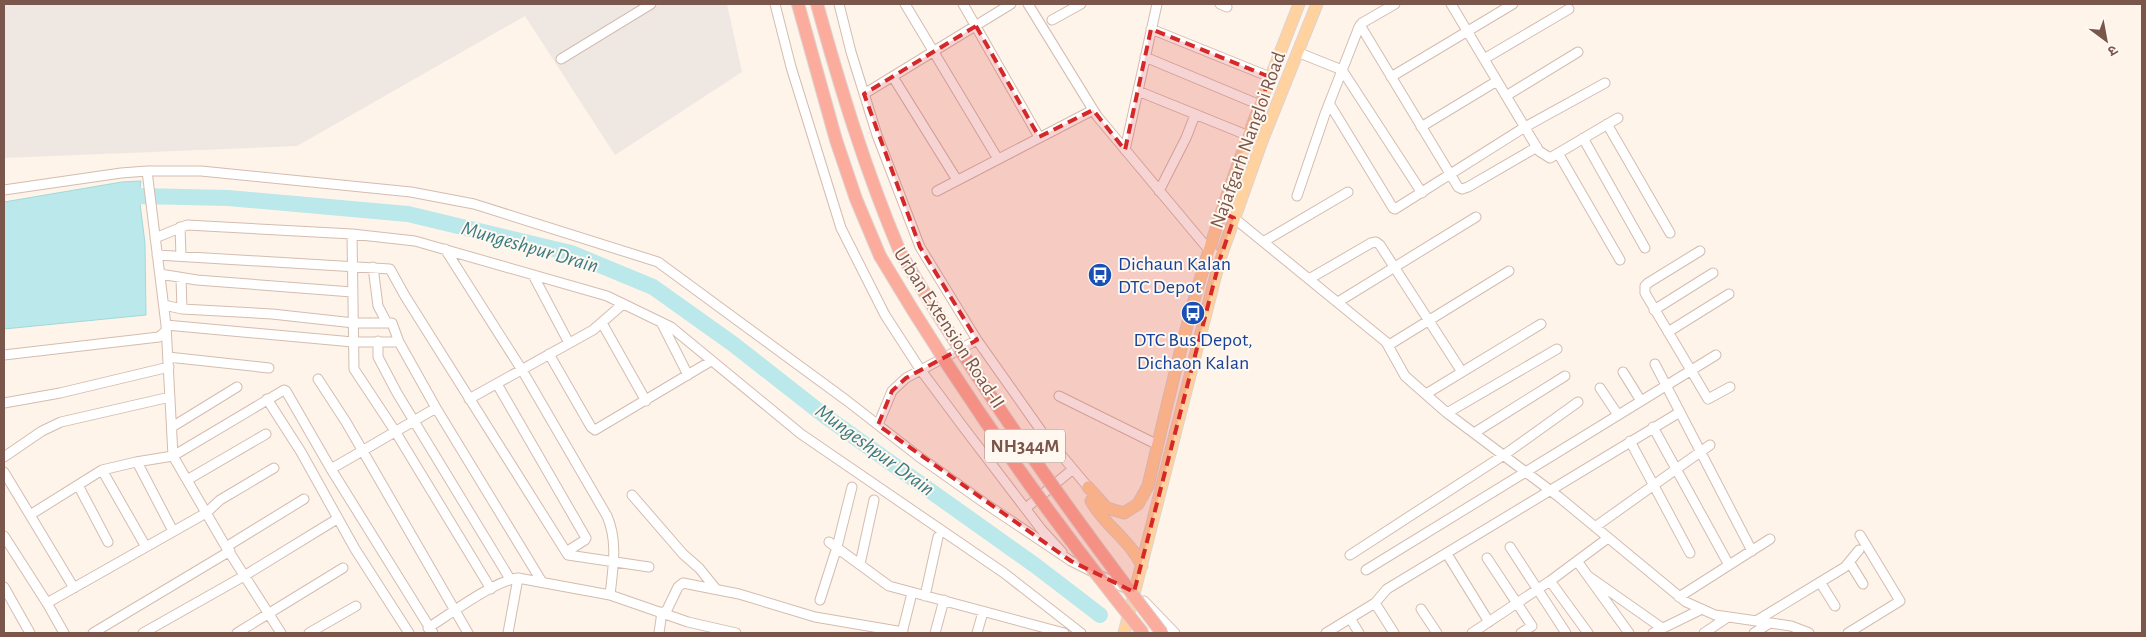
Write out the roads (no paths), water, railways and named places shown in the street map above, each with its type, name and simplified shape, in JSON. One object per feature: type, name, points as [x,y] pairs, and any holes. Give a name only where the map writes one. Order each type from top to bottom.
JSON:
[{"type":"highway","name":"Urban Extension Road-II","points":[[798,4],[836,140],[856,200],[880,256],[926,335],[1007,451],[1090,567],[1144,633]]},
{"type":"highway","name":"Urban Extension Road-II","points":[[817,4],[854,133],[875,194],[900,252],[942,324],[1018,436],[1105,559],[1162,633]]},
{"type":"main road","name":"Najafgarh Nangloi Road","points":[[1088,487],[1107,508],[1124,513],[1132,510],[1142,499],[1148,486],[1181,352],[1209,250],[1270,77],[1299,4]]},
{"type":"main road","points":[[1124,633],[1132,593],[1142,566],[1194,355],[1220,259],[1262,140],[1317,4]]},
{"type":"main road","points":[[1181,352],[1194,355]]},
{"type":"main road","points":[[1088,487],[1092,502],[1135,552],[1142,566]]},
{"type":"street","points":[[561,59],[651,4]]},
{"type":"street","points":[[775,4],[791,67],[841,228],[886,315],[920,369],[1026,508],[1070,561]]},
{"type":"street","points":[[838,4],[850,52],[877,135],[920,247],[977,340],[1042,432],[1088,487]]},
{"type":"street","points":[[905,4],[998,159]]},
{"type":"street","points":[[963,4],[1039,138]]},
{"type":"street","points":[[864,94],[1011,4]]},
{"type":"street","points":[[1028,4],[1093,110],[1209,250],[1220,259]]},
{"type":"street","points":[[1052,20],[1081,4]]},
{"type":"street","points":[[1125,150],[1157,4]]},
{"type":"street","points":[[1297,196],[1329,103],[1360,25],[1395,4]]},
{"type":"street","points":[[1451,4],[1537,147],[1550,158],[1618,118]]},
{"type":"street","points":[[1391,77],[1466,30],[1513,4]]},
{"type":"street","points":[[1484,59],[1569,9]]},
{"type":"street","points":[[1360,25],[1458,187],[1462,188],[1537,147]]},
{"type":"street","points":[[1151,29],[1270,77]]},
{"type":"street","points":[[1297,52],[1342,70],[1422,193]]},
{"type":"street","points":[[1506,96],[1578,52]]},
{"type":"street","points":[[1145,57],[1260,105]]},
{"type":"street","points":[[893,77],[957,180]]},
{"type":"street","points":[[1421,127],[1497,81]]},
{"type":"street","points":[[1329,103],[1393,208],[1399,208],[1525,126],[1605,82]]},
{"type":"street","points":[[1138,91],[1249,136]]},
{"type":"street","points":[[937,191],[1093,110]]},
{"type":"street","points":[[1159,191],[1186,138],[1195,115]]},
{"type":"street","points":[[1607,124],[1670,233]]},
{"type":"street","points":[[1583,138],[1644,248]]},
{"type":"street","points":[[1558,153],[1620,260]]},
{"type":"street","points":[[147,171],[164,306],[173,456],[244,576],[281,633]]},
{"type":"street","points":[[4,190],[147,171],[201,172],[411,192],[474,204],[658,262],[918,456],[1070,561],[1132,593],[1176,633]]},
{"type":"street","points":[[1263,242],[1348,192]]},
{"type":"street","points":[[1221,212],[1234,218],[1389,345],[1402,373],[1447,413],[1550,491],[1679,597],[1702,610],[1728,617],[1791,626],[1809,633]]},
{"type":"street","points":[[1338,302],[1476,217]]},
{"type":"street","points":[[155,238],[187,225],[352,234],[415,241],[607,296],[671,327],[801,434],[1004,573],[1081,633]]},
{"type":"street","points":[[180,227],[181,256]]},
{"type":"street","points":[[352,234],[354,369],[395,432],[490,589]]},
{"type":"street","points":[[1309,279],[1371,243],[1376,242],[1380,245],[1462,372]]},
{"type":"street","points":[[444,249],[522,370],[607,516],[614,535],[610,595]]},
{"type":"street","points":[[1700,251],[1644,286],[1645,293],[1708,399],[1730,387]]},
{"type":"street","points":[[157,255],[390,269],[405,296],[566,552],[570,556],[649,568]]},
{"type":"street","points":[[373,267],[378,306],[387,323]]},
{"type":"street","points":[[1389,345],[1509,270]]},
{"type":"street","points":[[1654,310],[1714,273]]},
{"type":"street","points":[[160,274],[181,278],[352,292]]},
{"type":"street","points":[[533,275],[569,343]]},
{"type":"street","points":[[181,278],[182,309]]},
{"type":"street","points":[[1668,332],[1729,294]]},
{"type":"street","points":[[470,399],[602,323],[623,304]]},
{"type":"street","points":[[164,306],[182,309],[272,314],[354,323],[391,323],[394,325],[399,342],[436,408],[542,582]]},
{"type":"street","points":[[661,322],[688,375]]},
{"type":"street","points":[[602,323],[646,400]]},
{"type":"street","points":[[1426,394],[1541,324]]},
{"type":"street","points":[[166,328],[353,342],[399,342]]},
{"type":"street","points":[[4,355],[159,338],[166,328]]},
{"type":"street","points":[[878,425],[892,391],[906,378],[977,340]]},
{"type":"street","points":[[378,341],[378,358],[397,393],[514,578],[508,633]]},
{"type":"street","points":[[1447,413],[1557,349]]},
{"type":"street","points":[[549,354],[593,430],[599,429],[712,361]]},
{"type":"street","points":[[1366,570],[1716,355]]},
{"type":"street","points":[[168,357],[269,368]]},
{"type":"street","points":[[1655,364],[1752,551]]},
{"type":"street","points":[[4,402],[60,393],[169,367]]},
{"type":"street","points":[[1623,372],[1641,401]]},
{"type":"street","points":[[1474,433],[1565,376]]},
{"type":"street","points":[[318,379],[468,633]]},
{"type":"street","points":[[497,384],[586,538],[566,552]]},
{"type":"street","points":[[172,427],[237,387]]},
{"type":"street","points":[[1600,388],[1618,415]]},
{"type":"street","points":[[30,515],[102,470],[173,456],[281,390],[286,391],[431,630],[455,611],[490,589],[514,578],[610,595],[688,622],[736,633]]},
{"type":"street","points":[[4,457],[42,431],[61,422],[170,396]]},
{"type":"street","points":[[1059,396],[1158,445]]},
{"type":"street","points":[[267,399],[300,452],[337,519],[409,633]]},
{"type":"street","points":[[1350,555],[1504,455],[1578,402]]},
{"type":"street","points":[[331,468],[436,408]]},
{"type":"street","points":[[1326,633],[1375,602],[1387,589],[1680,412]]},
{"type":"street","points":[[1653,427],[1729,565]]},
{"type":"street","points":[[187,480],[266,434]]},
{"type":"street","points":[[1630,441],[1690,553]]},
{"type":"street","points":[[1595,527],[1710,445]]},
{"type":"street","points":[[136,462],[173,531]]},
{"type":"street","points":[[47,603],[206,513],[220,500],[274,468]]},
{"type":"street","points":[[1026,508],[1073,469]]},
{"type":"street","points":[[102,470],[146,547]]},
{"type":"street","points":[[4,472],[74,588]]},
{"type":"street","points":[[78,485],[108,542]]},
{"type":"street","points":[[820,600],[833,544],[852,487]]},
{"type":"street","points":[[632,495],[716,589]]},
{"type":"street","points":[[93,633],[304,499]]},
{"type":"street","points":[[860,564],[874,500]]},
{"type":"street","points":[[144,633],[244,576],[337,519]]},
{"type":"street","points":[[1848,633],[1900,601],[1860,535]]},
{"type":"street","points":[[4,536],[64,633]]},
{"type":"street","points":[[925,596],[938,537]]},
{"type":"street","points":[[1472,633],[1550,581],[1608,538]]},
{"type":"street","points":[[1679,597],[1770,539]]},
{"type":"street","points":[[833,544],[889,586],[944,600],[1038,630],[1064,633]]},
{"type":"street","points":[[1510,547],[1536,590],[1566,633]]},
{"type":"street","points":[[1756,621],[1850,563],[1859,550]]},
{"type":"street","points":[[1446,554],[1489,622]]},
{"type":"street","points":[[1487,558],[1534,630],[1521,633]]},
{"type":"street","points":[[1577,561],[1625,632]]},
{"type":"street","points":[[1850,563],[1863,584]]},
{"type":"street","points":[[237,633],[270,615],[343,568]]},
{"type":"street","points":[[1588,576],[1662,628]]},
{"type":"street","points":[[1550,581],[1588,633]]},
{"type":"street","points":[[1820,582],[1835,606]]},
{"type":"street","points":[[658,633],[664,613],[683,583],[716,589],[815,616],[903,632],[912,593]]},
{"type":"street","points":[[4,588],[30,633]]},
{"type":"street","points":[[935,633],[944,600]]},
{"type":"street","points":[[1375,602],[1394,633]]},
{"type":"street","points":[[309,633],[356,606]]},
{"type":"street","points":[[1421,609],[1437,633]]},
{"type":"street","points":[[1653,633],[1702,610]]},
{"type":"street","points":[[977,633],[982,612]]},
{"type":"street","points":[[1704,633],[1728,617]]},
{"type":"street","points":[[1350,618],[1359,633]]},
{"type":"street","points":[[1754,633],[1770,623]]},
{"type":"water","points":[[141,181],[139,196],[145,243],[146,315],[4,329],[4,202],[122,182]]},
{"type":"waterway","name":"Mungeshpur Drain","points":[[117,200],[139,196],[228,198],[408,214],[571,253],[653,287],[733,344],[825,416],[1036,566],[1100,615]]},
{"type":"place","name":"Dichaun Kalan DTC Depot","points":[[1100,275]]},
{"type":"place","name":"DTC Bus Depot, Dichaon Kalan","points":[[1193,313]]}]
